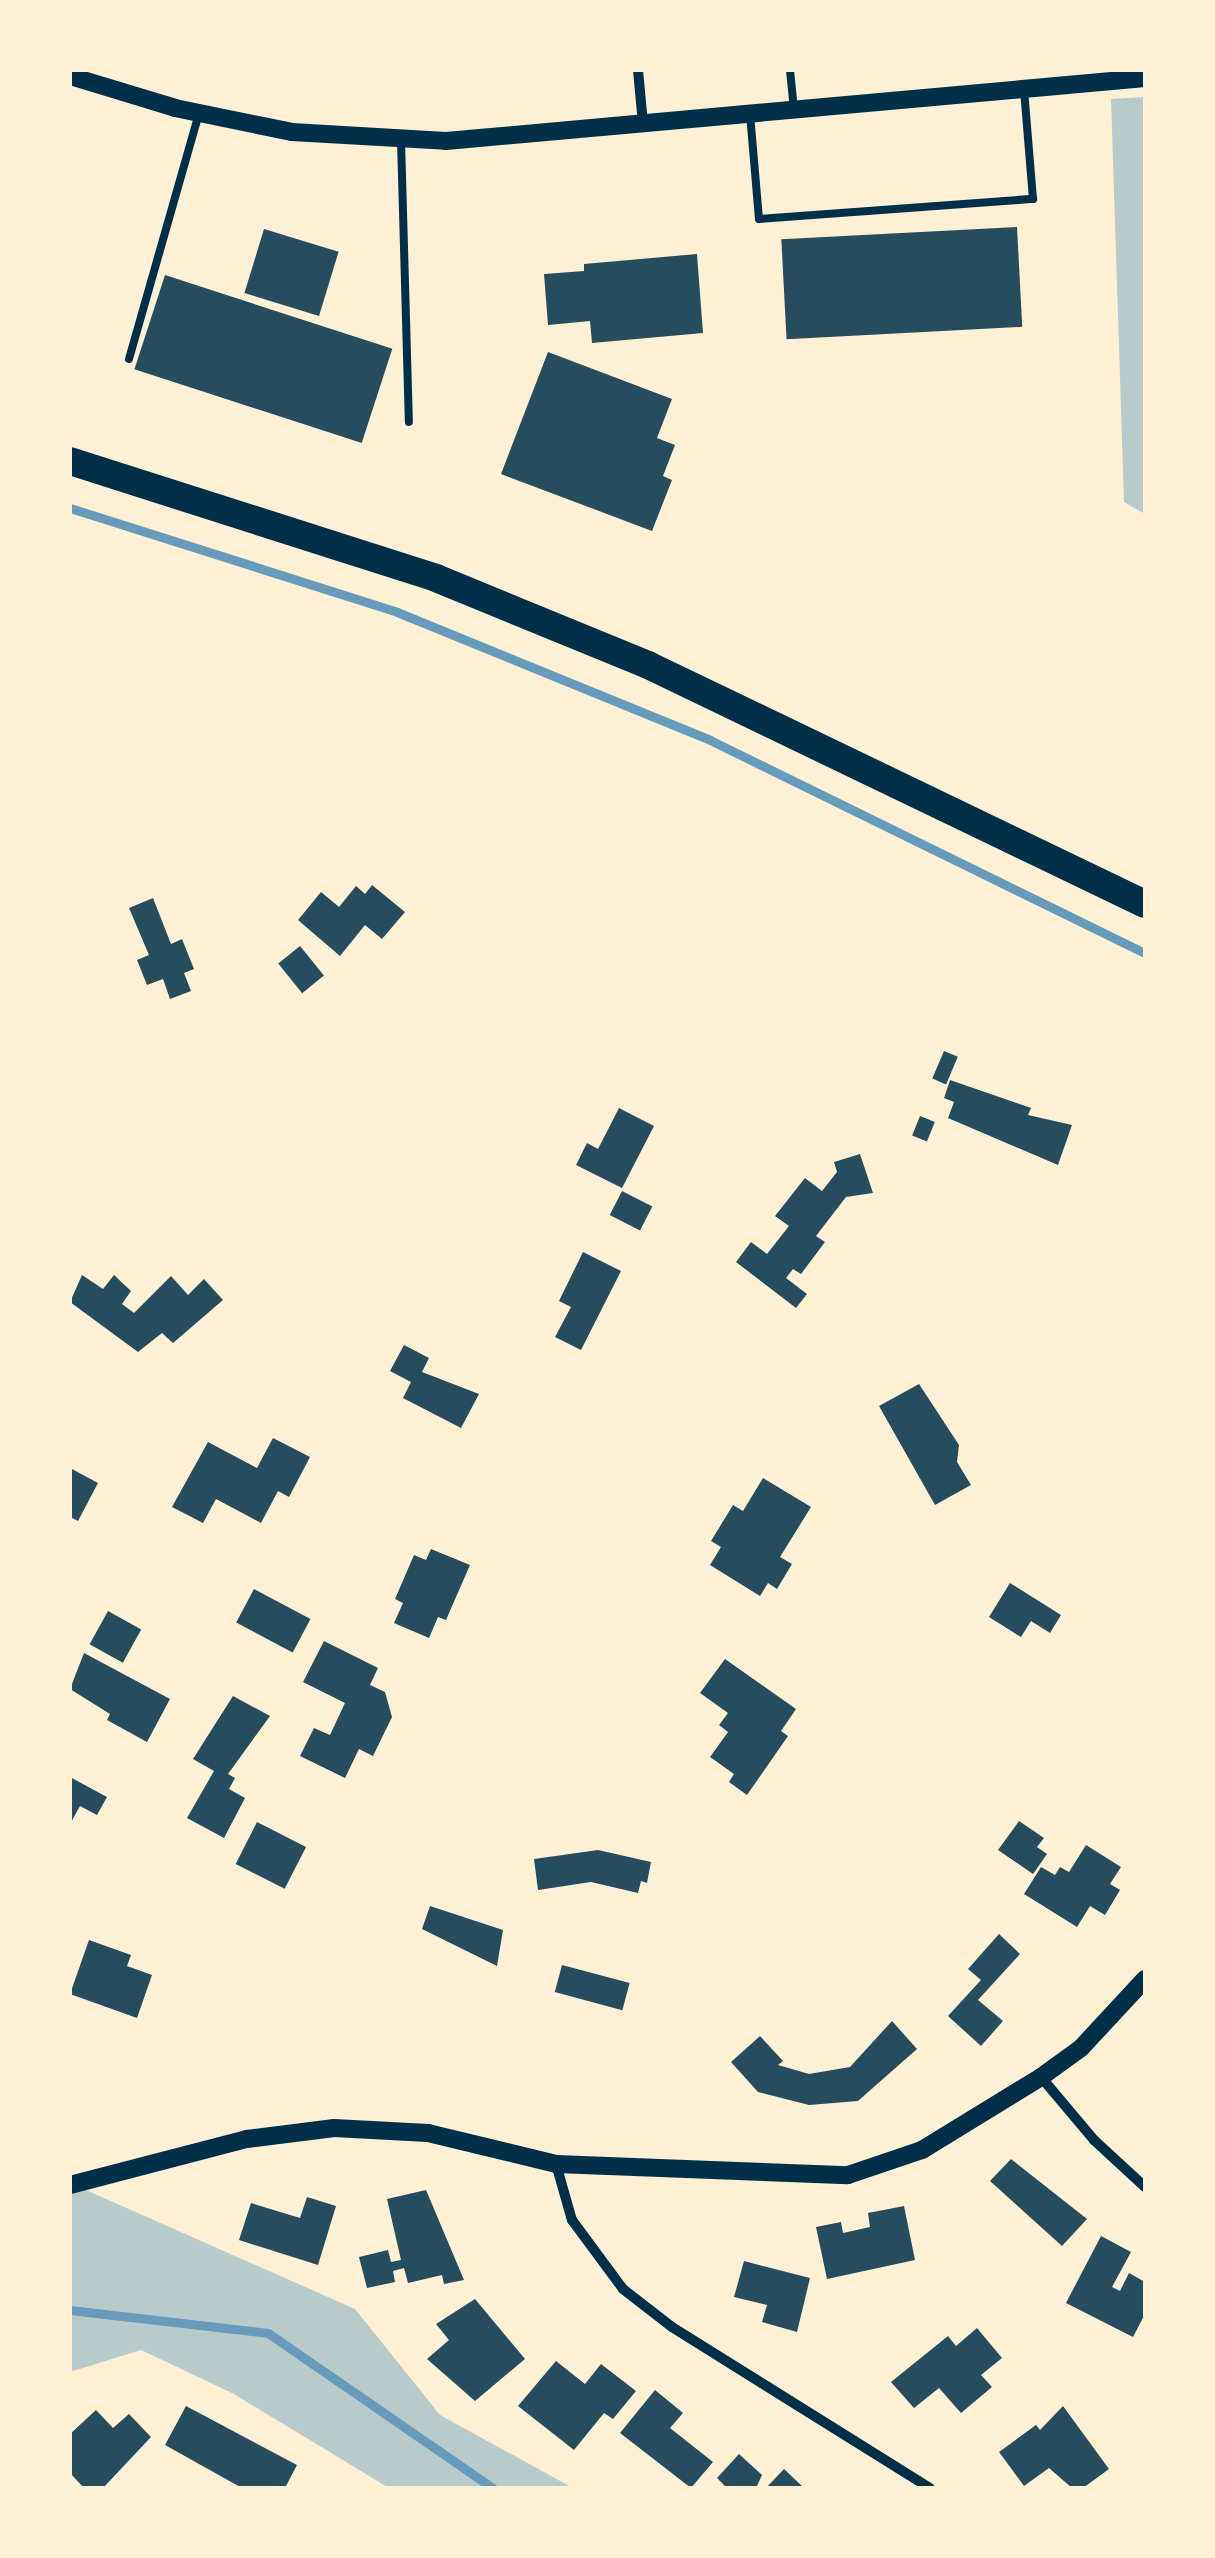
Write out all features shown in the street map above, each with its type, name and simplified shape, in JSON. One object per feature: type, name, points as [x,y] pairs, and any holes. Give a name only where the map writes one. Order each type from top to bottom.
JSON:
[{"type":"highway","points":[[70,461],[436,578],[629,657],[1145,904]]},
{"type":"street","points":[[638,70],[643,124]]},
{"type":"street","points":[[70,76],[199,113],[292,132],[400,140],[643,124],[1145,78]]},
{"type":"street","points":[[70,2185],[247,2139],[334,2128],[428,2133],[556,2164],[848,2175],[922,2150],[1042,2077],[1080,2048],[1145,1980]]},
{"type":"street","points":[[1042,2077],[1094,2140],[1145,2186]]},
{"type":"street","points":[[556,2164],[572,2220],[623,2289],[672,2327],[930,2488]]},
{"type":"lane","points":[[790,70],[794,110]]},
{"type":"lane","points":[[750,114],[759,219],[1033,199],[1024,89]]},
{"type":"lane","points":[[129,360],[199,113]]},
{"type":"lane","points":[[400,140],[408,422]]},
{"type":"shaded area","points":[[1145,97],[1145,514],[1124,502],[1111,99]]},
{"type":"shaded area","points":[[70,2183],[355,2309],[440,2415],[573,2488],[389,2488],[232,2393],[141,2350],[70,2372]]},
{"type":"building","points":[[1017,227],[1022,327],[787,339],[781,239]]},
{"type":"building","points":[[264,229],[339,252],[319,316],[244,293]]},
{"type":"building","points":[[697,254],[703,333],[592,343],[590,321],[548,325],[544,274],[584,271],[584,264]]},
{"type":"building","points":[[165,275],[392,349],[362,443],[134,369]]},
{"type":"building","points":[[548,352],[672,399],[657,438],[675,445],[663,476],[672,480],[652,531],[501,474]]},
{"type":"building","points":[[372,885],[405,912],[382,939],[365,925],[340,956],[298,920],[321,892],[339,907],[356,886],[365,894]]},
{"type":"building","points":[[153,898],[171,944],[182,939],[194,969],[184,973],[191,991],[170,999],[163,979],[147,985],[137,960],[149,955],[129,908]]},
{"type":"building","points":[[300,946],[324,976],[302,993],[278,964]]},
{"type":"building","points":[[944,1051],[958,1057],[946,1084],[932,1079]]},
{"type":"building","points":[[950,1080],[1031,1108],[1028,1115],[1072,1125],[1058,1165],[948,1118],[954,1102],[944,1098]]},
{"type":"building","points":[[619,1108],[654,1126],[622,1188],[576,1165],[587,1143],[598,1149]]},
{"type":"building","points":[[920,1116],[935,1122],[927,1141],[912,1135]]},
{"type":"building","points":[[860,1154],[873,1193],[846,1197],[816,1236],[825,1242],[801,1274],[793,1269],[786,1278],[807,1294],[796,1308],[736,1262],[751,1242],[767,1254],[789,1226],[775,1216],[805,1178],[822,1191],[837,1172],[834,1162]]},
{"type":"building","points":[[622,1191],[652,1206],[640,1230],[610,1215]]},
{"type":"building","points":[[583,1252],[621,1271],[581,1350],[555,1337],[571,1307],[559,1301]]},
{"type":"building","points":[[82,1275],[103,1289],[114,1275],[131,1291],[122,1304],[134,1313],[171,1276],[188,1295],[204,1279],[223,1300],[173,1343],[162,1333],[138,1352],[70,1302]]},
{"type":"building","points":[[404,1345],[429,1358],[422,1372],[479,1394],[461,1428],[403,1398],[411,1382],[390,1371]]},
{"type":"building","points":[[919,1384],[959,1445],[957,1462],[971,1485],[935,1505],[879,1406]]},
{"type":"building","points":[[273,1438],[310,1457],[289,1497],[278,1491],[261,1523],[216,1499],[203,1523],[172,1507],[208,1442],[257,1468]]},
{"type":"building","points":[[70,1468],[98,1483],[78,1521],[70,1517]]},
{"type":"building","points":[[763,1478],[811,1507],[780,1557],[792,1564],[777,1589],[768,1583],[760,1596],[710,1565],[721,1547],[711,1541],[733,1505],[743,1511]]},
{"type":"building","points":[[431,1549],[470,1565],[446,1620],[438,1617],[429,1638],[394,1623],[403,1603],[395,1599],[414,1555],[426,1560]]},
{"type":"building","points":[[1010,1583],[1061,1615],[1050,1633],[1031,1621],[1021,1637],[989,1617]]},
{"type":"building","points":[[254,1589],[311,1619],[293,1653],[236,1623]]},
{"type":"building","points":[[108,1611],[141,1629],[123,1663],[90,1644]]},
{"type":"building","points":[[324,1641],[378,1668],[370,1685],[385,1692],[392,1717],[373,1756],[359,1749],[345,1778],[300,1756],[314,1728],[330,1735],[345,1703],[303,1682]]},
{"type":"building","points":[[84,1653],[170,1699],[147,1742],[107,1720],[110,1714],[70,1689]]},
{"type":"building","points":[[725,1659],[796,1709],[781,1731],[788,1736],[747,1795],[729,1782],[734,1774],[710,1757],[728,1732],[719,1725],[728,1713],[700,1693]]},
{"type":"building","points":[[233,1696],[270,1716],[228,1774],[235,1778],[229,1789],[245,1798],[224,1838],[187,1818],[214,1771],[193,1759]]},
{"type":"building","points":[[70,1777],[107,1797],[97,1815],[80,1806],[70,1824]]},
{"type":"building","points":[[1019,1821],[1044,1838],[1037,1847],[1047,1854],[1033,1874],[998,1850]]},
{"type":"building","points":[[257,1822],[306,1847],[285,1889],[236,1864]]},
{"type":"building","points":[[1086,1845],[1121,1867],[1110,1884],[1120,1890],[1105,1915],[1090,1906],[1077,1927],[1024,1894],[1041,1867],[1055,1875],[1060,1867],[1069,1872]]},
{"type":"building","points":[[598,1850],[651,1862],[647,1883],[641,1881],[638,1893],[591,1882],[538,1890],[534,1859]]},
{"type":"building","points":[[430,1906],[503,1930],[497,1966],[422,1929]]},
{"type":"building","points":[[999,1934],[1020,1954],[978,2000],[1003,2021],[981,2046],[948,2016],[981,1980],[968,1969]]},
{"type":"building","points":[[89,1940],[131,1955],[127,1966],[152,1975],[137,2018],[70,1994]]},
{"type":"building","points":[[562,1965],[630,1983],[622,2010],[555,1992]]},
{"type":"building","points":[[892,2021],[917,2049],[858,2101],[809,2105],[758,2092],[731,2062],[760,2036],[783,2061],[778,2065],[809,2074],[850,2067]]},
{"type":"building","points":[[1011,2159],[1087,2219],[1062,2246],[990,2181]]},
{"type":"building","points":[[426,2190],[464,2280],[444,2284],[442,2275],[408,2283],[404,2268],[393,2271],[395,2282],[367,2288],[359,2257],[388,2250],[391,2262],[401,2260],[387,2199]]},
{"type":"building","points":[[307,2197],[336,2206],[318,2265],[239,2240],[251,2203],[300,2218]]},
{"type":"building","points":[[904,2206],[915,2260],[827,2279],[816,2227],[841,2222],[843,2233],[870,2227],[868,2213]]},
{"type":"building","points":[[1101,2236],[1131,2252],[1112,2287],[1120,2291],[1129,2273],[1145,2282],[1145,2314],[1133,2337],[1066,2303]]},
{"type":"building","points":[[744,2261],[810,2278],[797,2332],[762,2322],[767,2305],[734,2297]]},
{"type":"building","points":[[475,2299],[525,2359],[475,2401],[427,2359],[449,2340],[436,2324]]},
{"type":"building","points":[[977,2328],[1002,2358],[981,2375],[992,2387],[961,2413],[939,2388],[914,2408],[891,2382],[948,2336],[956,2346]]},
{"type":"building","points":[[556,2361],[585,2384],[601,2364],[636,2391],[613,2419],[604,2413],[574,2450],[518,2406]]},
{"type":"building","points":[[655,2390],[683,2413],[670,2428],[713,2462],[691,2488],[620,2433]]},
{"type":"building","points":[[186,2406],[297,2465],[285,2488],[242,2488],[165,2445]]},
{"type":"building","points":[[1063,2406],[1109,2469],[1083,2488],[1072,2488],[1049,2468],[1024,2486],[999,2452],[1036,2425],[1040,2430]]},
{"type":"building","points":[[96,2410],[113,2428],[129,2414],[151,2437],[103,2488],[84,2488],[70,2473],[70,2434]]},
{"type":"building","points":[[739,2454],[762,2475],[756,2488],[727,2488],[717,2478]]},
{"type":"building","points":[[784,2469],[804,2488],[766,2488]]},
{"type":"waterway","points":[[70,508],[397,612],[710,740],[1145,953]]},
{"type":"waterway","points":[[70,2310],[268,2333],[493,2488]]}]
